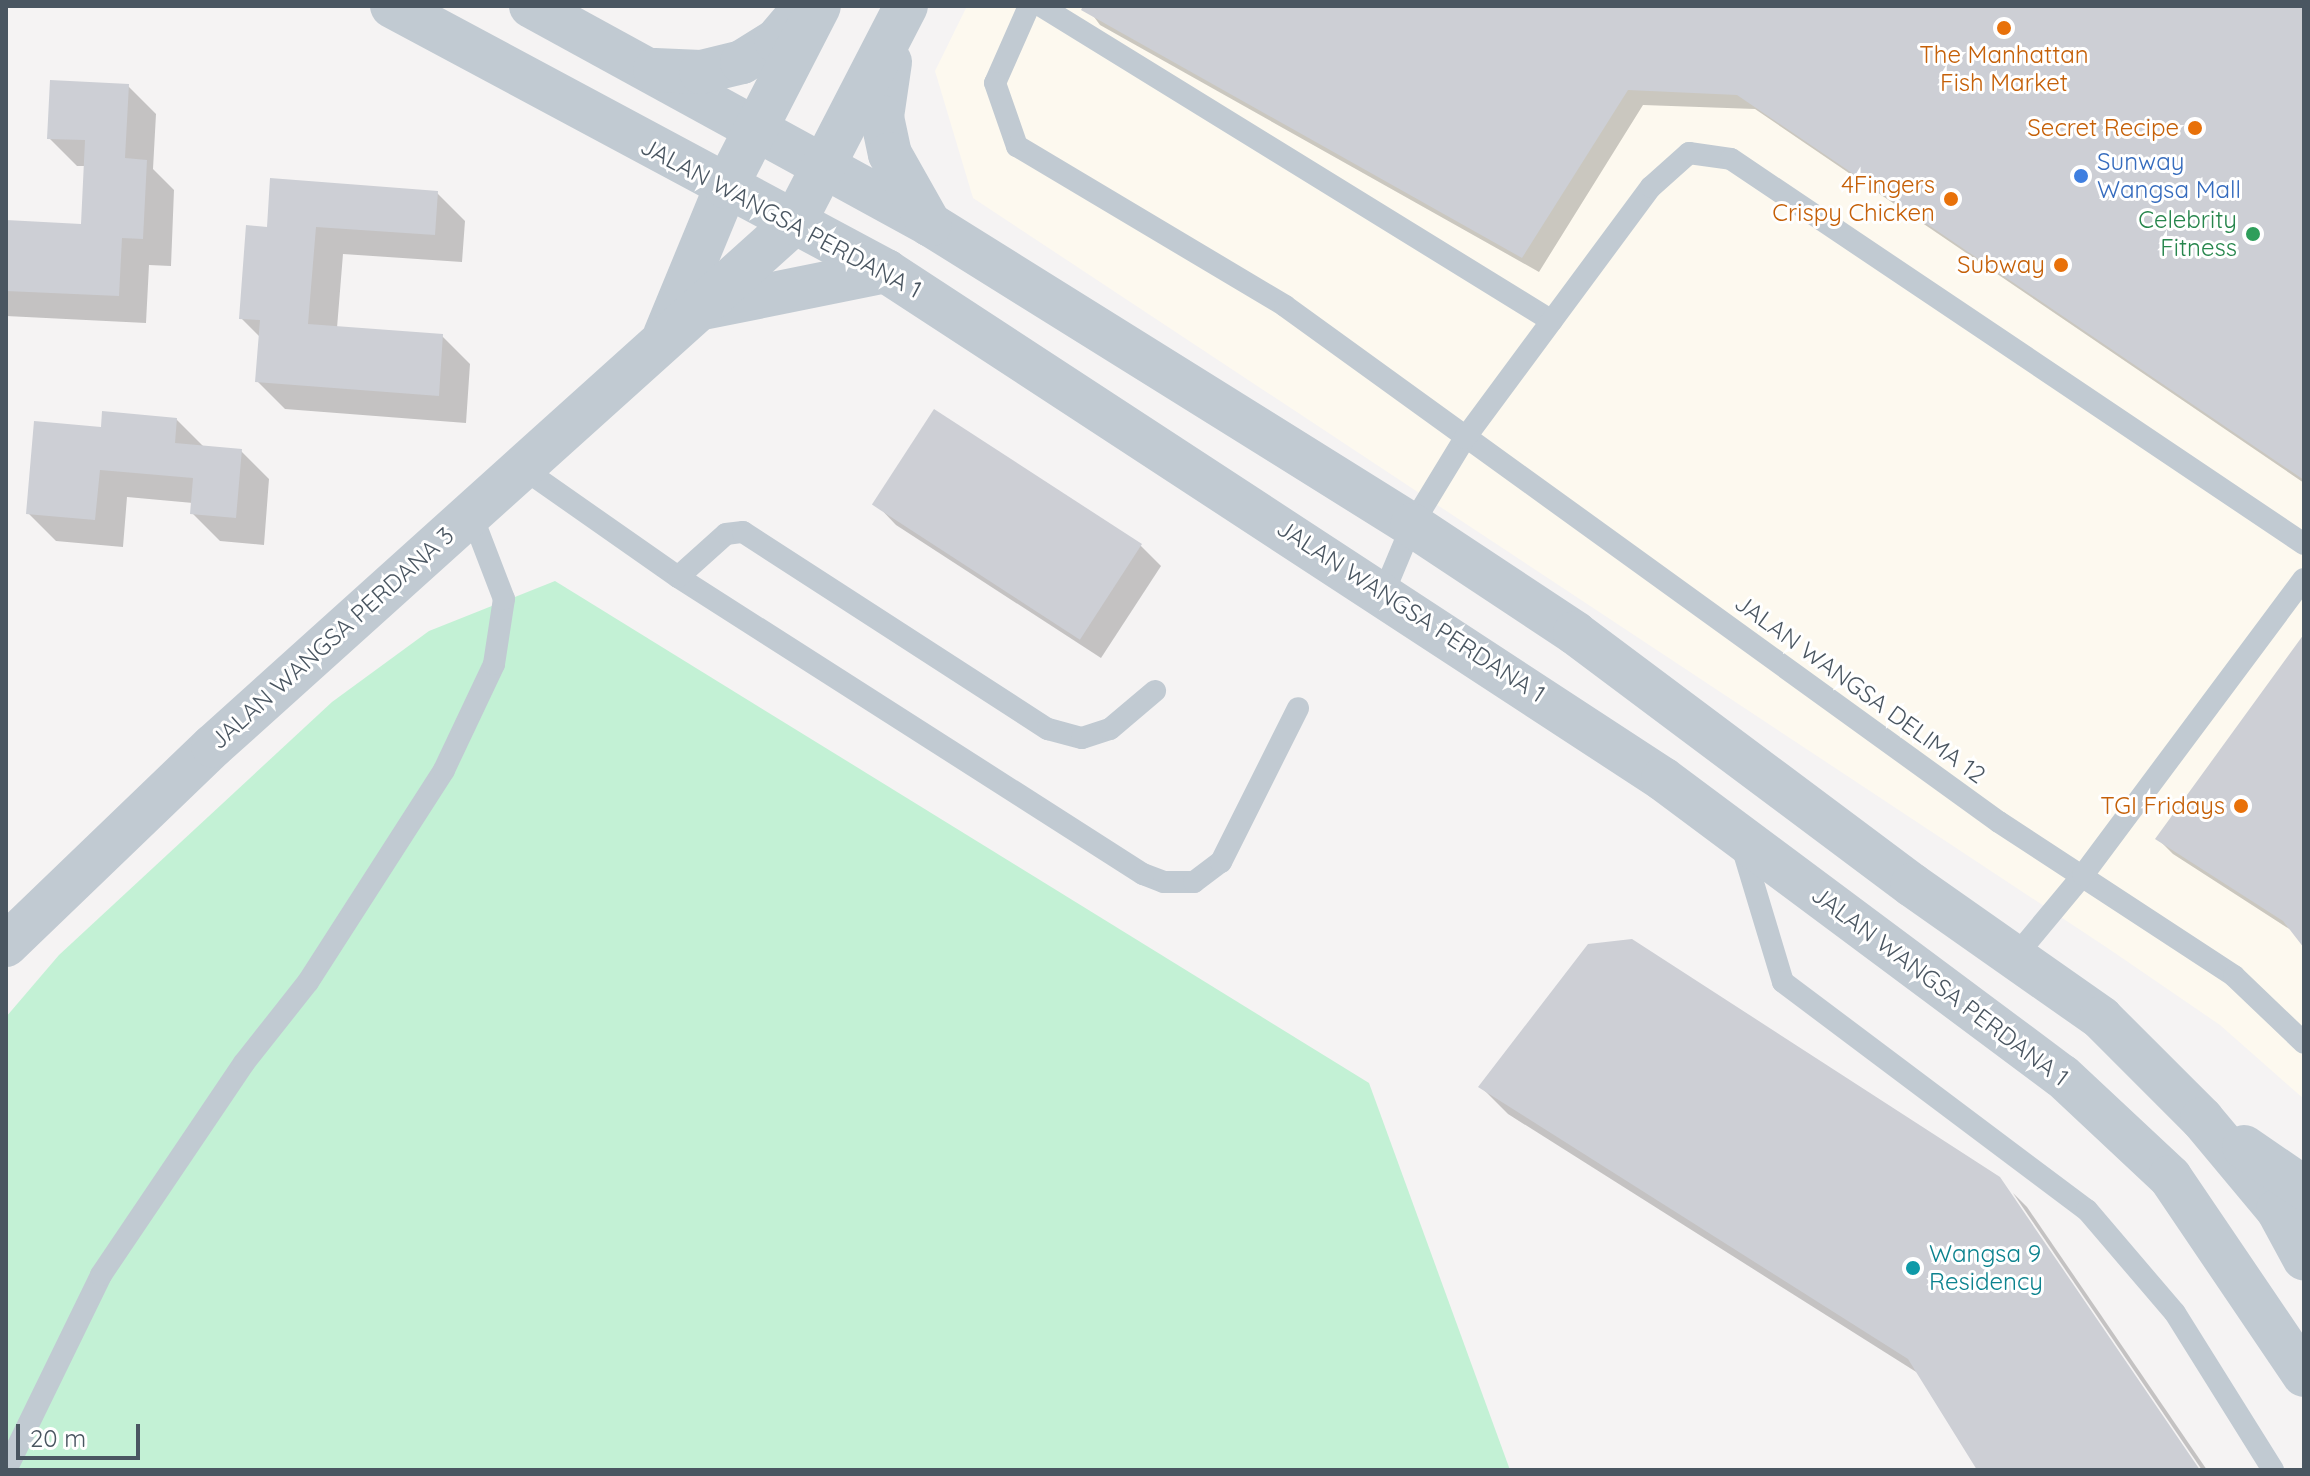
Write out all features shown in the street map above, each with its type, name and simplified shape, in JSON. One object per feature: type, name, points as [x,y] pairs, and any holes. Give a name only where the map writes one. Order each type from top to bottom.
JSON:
[{"type":"street","name":"JALAN WANGSA PERDANA 1","points":[[392,6],[886,271],[1384,592],[1901,951],[2062,1076],[2170,1177],[2304,1375]]},
{"type":"street","points":[[531,6],[931,225],[1412,525],[1575,633],[2014,958],[2101,1018],[2202,1119],[2278,1210],[2304,1258]]},
{"type":"street","points":[[648,70],[701,72],[742,62],[776,41],[806,6]]},
{"type":"street","name":"JALAN WANGSA PERDANA 3","points":[[664,337],[726,187],[819,6]]},
{"type":"street","points":[[794,223],[901,15]]},
{"type":"street","points":[[901,15],[882,117],[890,154],[931,225]]},
{"type":"street","name":"JALAN WANGSA PERDANA 3","points":[[6,945],[213,746],[794,223]]},
{"type":"street","points":[[700,308],[886,271]]},
{"type":"street","points":[[2202,1119],[2304,1188]]},
{"type":"lane","name":"JALAN WANGSA DELIMA 12","points":[[1029,6],[995,83],[1017,146],[1285,306],[1999,822],[2234,976],[2304,1043]]},
{"type":"lane","points":[[1041,6],[1552,321]]},
{"type":"lane","points":[[1384,592],[1412,525],[1465,438],[1651,187],[1689,153],[1731,159],[2304,544]]},
{"type":"lane","points":[[521,467],[678,577],[1130,866],[1164,882],[1194,882],[1221,862],[1298,708]]},
{"type":"lane","points":[[6,1470],[101,1275],[244,1063],[308,982],[444,770],[494,664],[504,599],[471,513]]},
{"type":"lane","points":[[678,577],[726,534],[743,532],[1048,729],[1082,738],[1110,729],[1155,691]]},
{"type":"lane","points":[[2014,958],[2083,875],[2304,579]]},
{"type":"lane","points":[[1739,836],[1783,982],[2087,1210],[2175,1313],[2273,1470]]},
{"type":"shaded area","points":[[967,6],[2304,6],[2304,1099],[2220,1025],[2109,949],[973,198],[935,71]]},
{"type":"green space","points":[[555,581],[1369,1083],[1510,1470],[6,1470],[6,1017],[59,955],[332,702],[429,631]]},
{"type":"building","name":"Sunway Wangsa Mall","points":[[1083,6],[2304,6],[2304,480],[1737,95],[1628,90],[1522,258],[1081,10]]},
{"type":"building","points":[[50,80],[129,84],[125,158],[147,160],[143,239],[122,238],[119,296],[6,291],[6,220],[81,224],[85,140],[47,139]]},
{"type":"building","points":[[270,178],[438,191],[435,235],[316,227],[308,324],[443,334],[439,396],[255,382],[260,320],[239,319],[246,225],[267,227]]},
{"type":"building","points":[[934,409],[1142,544],[1080,640],[872,505]]},
{"type":"building","points":[[102,411],[177,418],[175,443],[242,449],[236,518],[190,514],[193,478],[100,470],[95,520],[26,514],[34,421],[101,427]]},
{"type":"building","points":[[2304,634],[2304,948],[2283,921],[2155,839]]},
{"type":"building","name":"Wangsa 9 Residency","points":[[1632,939],[2000,1177],[2200,1470],[1977,1470],[1908,1359],[1478,1087],[1588,944]]},
{"type":"place","name":"The Manhattan Fish Market","points":[[2004,28]]},
{"type":"place","name":"Secret Recipe","points":[[2195,128]]},
{"type":"place","name":"Sunway Wangsa Mall","points":[[2081,176]]},
{"type":"place","name":"4Fingers Crispy Chicken","points":[[1951,199]]},
{"type":"place","name":"Celebrity Fitness","points":[[2253,234]]},
{"type":"place","name":"Subway","points":[[2061,265]]},
{"type":"place","name":"TGI Fridays","points":[[2241,806]]},
{"type":"place","name":"Wangsa 9 Residency","points":[[1913,1268]]}]
